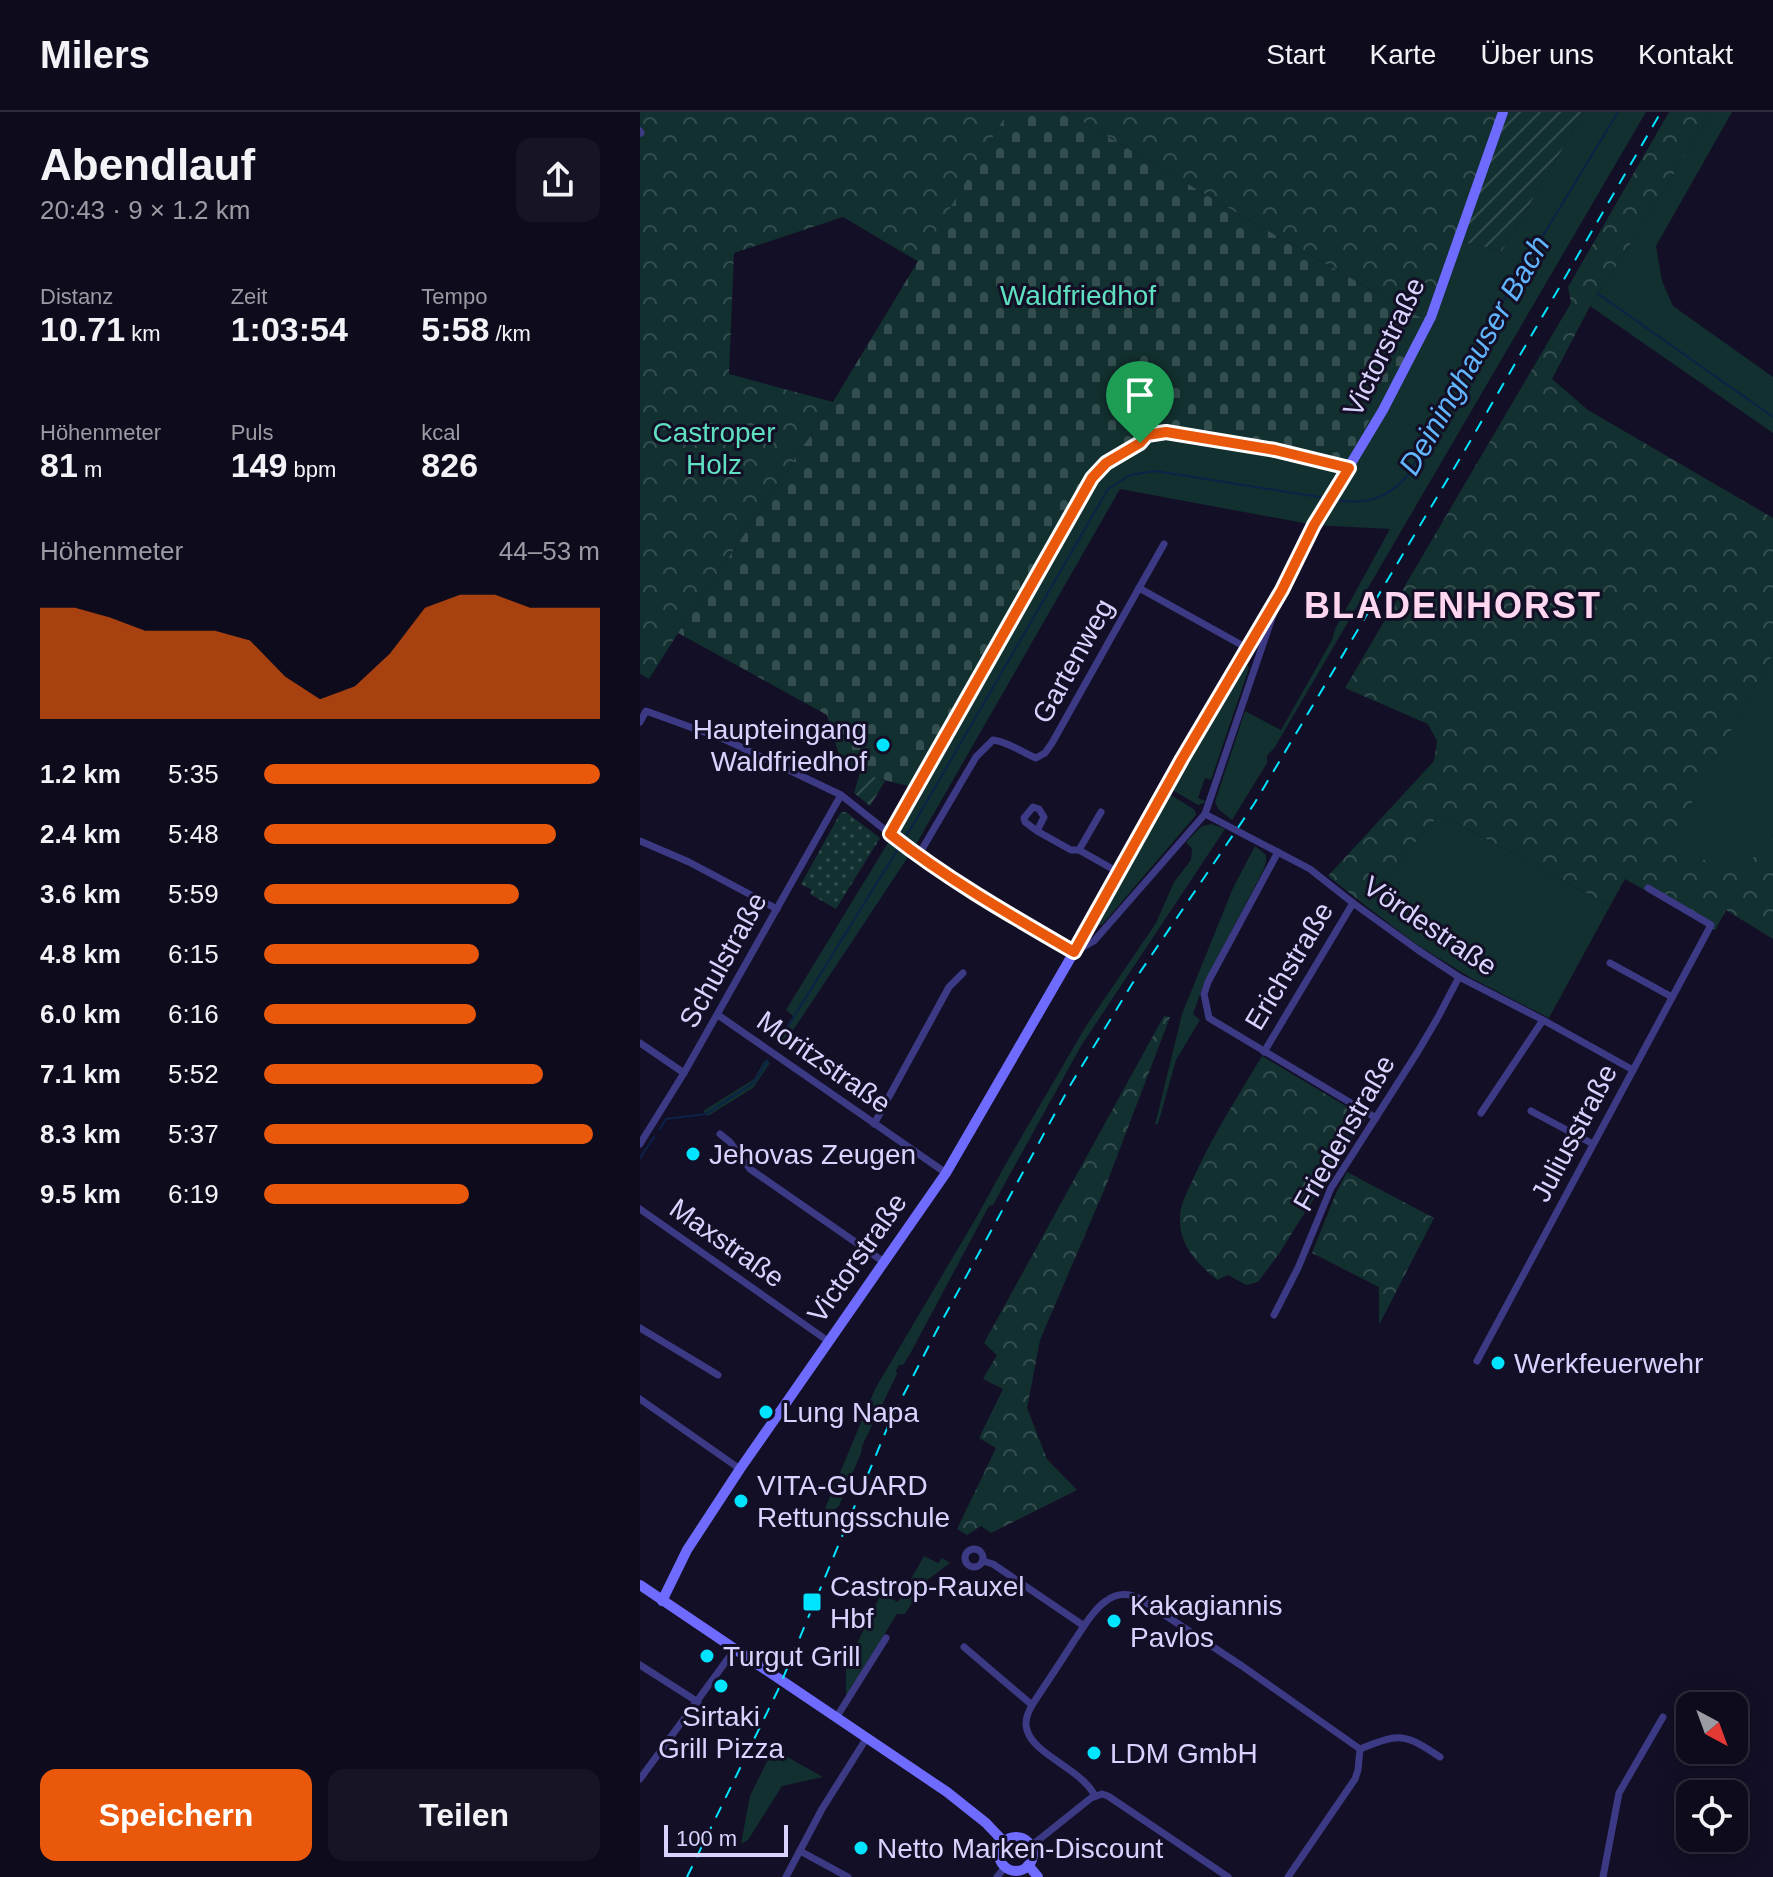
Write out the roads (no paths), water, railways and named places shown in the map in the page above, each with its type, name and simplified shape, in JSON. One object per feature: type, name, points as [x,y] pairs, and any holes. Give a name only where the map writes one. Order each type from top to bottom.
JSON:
[{"type":"street","name":"Victorstraße","points":[[662,1601],[691,1544],[740,1469],[946,1173],[1282,590],[1314,525],[1415,351],[1431,317],[1503,112]]},
{"type":"street","points":[[890,834],[1092,478],[1106,463],[1140,443],[1147,435],[1166,432],[1275,450],[1349,468]]},
{"type":"street","name":"Gartenweg","points":[[918,856],[976,757],[993,740],[1005,741],[1036,758],[1045,753],[1164,544]]},
{"type":"street","name":"Gartenweg","points":[[1139,588],[1245,652]]},
{"type":"street","name":"Victorstraße","points":[[1074,952],[1094,941],[1205,814],[1282,590]]},
{"type":"street","points":[[1245,652],[1257,663]]},
{"type":"street","points":[[640,722],[646,711],[661,715],[726,740],[841,795],[918,856],[991,904],[1074,952]]},
{"type":"street","name":"Schulstraße","points":[[640,1144],[718,1015],[841,795]]},
{"type":"street","points":[[1079,850],[1101,812]]},
{"type":"street","name":"Vördestraße","points":[[1205,814],[1310,869],[1459,977],[1633,1070]]},
{"type":"street","points":[[1037,831],[1118,872]]},
{"type":"street","points":[[640,841],[689,862],[777,909]]},
{"type":"street","points":[[1278,852],[1208,982],[1204,994],[1209,1018],[1376,1118]]},
{"type":"street","name":"Juliusstraße","points":[[1477,1361],[1711,925],[1648,888]]},
{"type":"street","name":"Erichstraße","points":[[1264,1052],[1353,903]]},
{"type":"street","points":[[1610,963],[1672,997]]},
{"type":"street","points":[[874,1124],[949,987],[963,973]]},
{"type":"street","name":"Friedenstraße","points":[[1274,1315],[1298,1268],[1331,1188],[1432,1028],[1459,977]]},
{"type":"street","name":"Moritzstraße","points":[[718,1015],[946,1173]]},
{"type":"street","points":[[1481,1113],[1543,1020]]},
{"type":"street","points":[[640,1043],[684,1073]]},
{"type":"street","points":[[1531,1111],[1593,1144]]},
{"type":"street","points":[[720,1134],[750,1169],[884,1262]]},
{"type":"street","name":"Maxstraße","points":[[640,1209],[828,1341]]},
{"type":"street","points":[[640,1328],[718,1375]]},
{"type":"street","points":[[640,1399],[740,1469]]},
{"type":"street","points":[[964,1559],[966,1553],[973,1549],[981,1553],[983,1561]]},
{"type":"street","points":[[953,1555],[964,1559],[972,1568],[983,1561]]},
{"type":"street","points":[[983,1561],[993,1564],[1084,1626]]},
{"type":"street","points":[[640,1585],[964,1805],[1004,1842]]},
{"type":"street","points":[[1095,1796],[1087,1783],[1033,1742],[1026,1725],[1032,1705],[1084,1626],[1106,1601],[1124,1594],[1137,1597],[1360,1749]]},
{"type":"street","points":[[836,1718],[886,1638]]},
{"type":"street","points":[[964,1647],[1032,1705]]},
{"type":"street","points":[[640,1779],[644,1768],[698,1702],[735,1649]]},
{"type":"street","points":[[640,1665],[698,1702]]},
{"type":"street","points":[[1603,1877],[1619,1793],[1663,1717]]},
{"type":"street","points":[[1360,1749],[1387,1738],[1406,1737],[1440,1757]]},
{"type":"street","points":[[786,1877],[829,1798],[866,1739]]},
{"type":"street","points":[[1288,1877],[1355,1779],[1360,1749]]},
{"type":"street","points":[[1031,1846],[1095,1796],[1102,1794],[1228,1877]]},
{"type":"street","points":[[1019,1837],[1031,1846],[1033,1856],[1028,1865],[1015,1870],[1005,1867],[999,1852],[1004,1842],[1019,1837]]},
{"type":"street","points":[[800,1851],[848,1877]]},
{"type":"street","points":[[1028,1865],[1038,1877]]},
{"type":"street","points":[[997,1877],[1005,1867]]},
{"type":"waterway","name":"Deininghauser Bach","points":[[1336,500],[1357,502],[1376,498],[1392,490],[1408,475],[1490,323],[1618,112]]},
{"type":"waterway","points":[[1534,250],[1542,256]]},
{"type":"waterway","points":[[1597,293],[1773,417]]},
{"type":"waterway","name":"Deininghauser Bach","points":[[777,1044],[919,815],[1108,489],[1130,475],[1155,471],[1326,498]]},
{"type":"waterway","name":"Deininghauser Bach","points":[[660,1129],[666,1119],[706,1114],[753,1083],[768,1060]]},
{"type":"waterway","name":"Deininghauser Bach","points":[[640,1158],[654,1137]]},
{"type":"railway","points":[[687,1877],[778,1690],[891,1419],[1071,1084],[1132,984],[1254,804],[1465,450],[1661,112]]},
{"type":"place","name":"Haupteingang Waldfriedhof","points":[[883,745]]},
{"type":"place","name":"Jehovas Zeugen","points":[[693,1154]]},
{"type":"place","name":"Werkfeuerwehr","points":[[1498,1363]]},
{"type":"place","name":"Lung Napa","points":[[766,1412]]},
{"type":"place","name":"VITA-GUARD Rettungsschule","points":[[741,1501]]},
{"type":"place","name":"Castrop-Rauxel Hbf","points":[[812,1602]]},
{"type":"place","name":"Kakagiannis Pavlos","points":[[1114,1621]]},
{"type":"place","name":"Turgut Grill","points":[[707,1656]]},
{"type":"place","name":"Sirtaki Grill Pizza","points":[[721,1686]]},
{"type":"place","name":"LDM GmbH","points":[[1094,1753]]},
{"type":"place","name":"Netto Marken-Discount","points":[[861,1848]]},
{"type":"district","name":"BLADENHORST","points":[[1453,605]]},
{"type":"park label","name":"Waldfriedhof","points":[[1078,295]]},
{"type":"park label","name":"Castroper Holz","points":[[714,448]]}]
